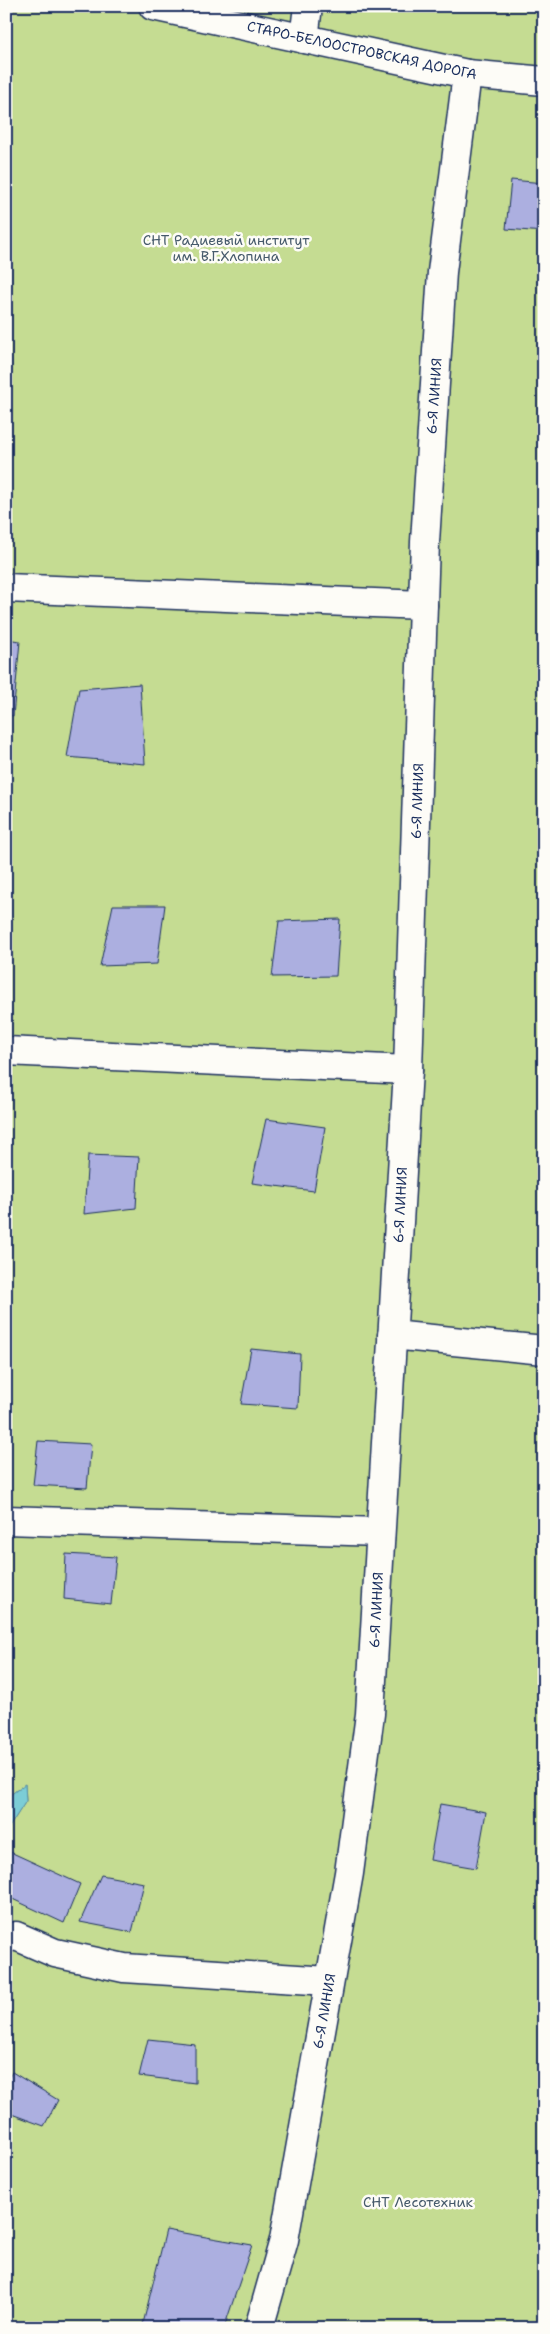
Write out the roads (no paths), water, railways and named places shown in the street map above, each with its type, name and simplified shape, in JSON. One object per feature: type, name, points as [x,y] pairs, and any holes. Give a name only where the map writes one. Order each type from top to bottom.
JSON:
[{"type":"street","name":"СТАРО-БЕЛООСТРОВСКАЯ ДОРОГА","points":[[153,6],[467,74],[544,81]]},
{"type":"street","points":[[304,39],[308,6]]},
{"type":"street","name":"6-Я ЛИНИЯ","points":[[259,2328],[284,2240],[349,1872],[370,1714],[408,1070],[425,542],[442,272],[467,74]]},
{"type":"street","points":[[6,588],[424,605]]},
{"type":"street","points":[[6,1051],[408,1070]]},
{"type":"street","points":[[392,1335],[544,1350]]},
{"type":"street","points":[[6,1520],[380,1532]]},
{"type":"street","points":[[6,1938],[16,1936],[55,1952],[124,1968],[329,1981]]},
{"type":"water","points":[[25,1784],[26,1801],[6,1832],[6,1798]]},
{"type":"park label","name":"СНТ Радиевый институт им. В.Г.Хлопина","points":[[226,248]]},
{"type":"park label","name":"СНТ Лесотехник","points":[[418,2202]]}]
